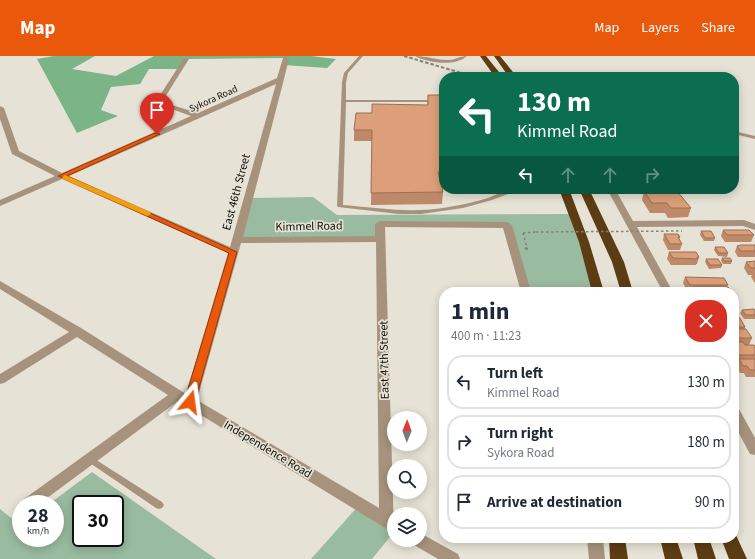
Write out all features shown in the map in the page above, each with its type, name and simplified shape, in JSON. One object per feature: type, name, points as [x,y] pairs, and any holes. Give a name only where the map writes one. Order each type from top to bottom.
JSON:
[{"type":"highway","points":[[483,56],[495,72]]},
{"type":"highway","points":[[497,56],[509,72]]},
{"type":"highway","points":[[566,194],[584,242],[595,287]]},
{"type":"highway","points":[[586,194],[618,262],[626,287]]},
{"type":"highway","points":[[618,543],[619,559]]},
{"type":"highway","points":[[669,543],[674,559]]},
{"type":"highway","points":[[702,543],[707,559]]},
{"type":"highway","points":[[731,543],[738,559]]},
{"type":"street","name":"East 46th Street","points":[[190,402],[237,240],[286,58]]},
{"type":"street","points":[[186,59],[158,103],[200,116]]},
{"type":"street","name":"Sykora Road","points":[[0,203],[200,116],[280,79]]},
{"type":"street","points":[[0,108],[15,152],[62,176],[233,252]]},
{"type":"street","points":[[614,194],[665,287]]},
{"type":"street","points":[[630,224],[744,223],[754,226]]},
{"type":"street","name":"East 47th Street","points":[[389,507],[380,224],[507,225],[525,287]]},
{"type":"street","name":"Kimmel Road","points":[[237,240],[381,239]]},
{"type":"street","name":"Independence Road","points":[[0,284],[190,402],[387,521]]},
{"type":"street","points":[[0,380],[77,331]]},
{"type":"street","points":[[40,495],[178,394]]},
{"type":"street","points":[[739,421],[755,450]]},
{"type":"street","points":[[596,543],[597,559]]},
{"type":"street","points":[[427,544],[452,559]]},
{"type":"lane","points":[[361,56],[346,73],[340,206],[407,212],[445,210],[491,199],[504,194]]},
{"type":"lane","points":[[417,56],[450,62],[458,61],[465,56]]},
{"type":"lane","points":[[344,101],[439,101]]},
{"type":"lane","points":[[739,133],[755,137]]},
{"type":"lane","points":[[90,459],[158,505]]},
{"type":"path","points":[[521,248],[527,248],[523,233],[682,231]]},
{"type":"green space","points":[[54,56],[95,56],[72,69],[116,76],[154,56],[311,56],[336,59],[327,68],[284,65],[286,58],[186,59],[180,69],[149,69],[140,84],[111,87],[101,110],[118,116],[77,133],[37,59]]},
{"type":"green space","points":[[313,197],[337,215],[573,214],[594,287],[525,287],[507,225],[381,224],[381,239],[237,240],[248,198]]},
{"type":"green space","points":[[92,472],[216,559],[0,559],[0,509],[12,519],[12,547],[64,547],[64,495],[61,495]]},
{"type":"green space","points":[[360,504],[387,521],[387,541],[372,559],[311,559]]},
{"type":"building","points":[[428,95],[439,95],[439,192],[371,193],[372,130],[354,130],[356,113],[372,113],[372,104],[428,105]]},
{"type":"building","points":[[646,194],[679,194],[691,208],[671,208],[667,203],[652,203]]},
{"type":"building","points":[[723,230],[749,230],[754,235],[727,235]]},
{"type":"building","points":[[701,231],[711,231],[715,238],[705,238]]},
{"type":"building","points":[[664,234],[678,234],[682,244],[670,244]]},
{"type":"building","points":[[755,245],[755,251],[741,251],[737,246]]},
{"type":"building","points":[[715,247],[724,247],[728,253],[719,253]]},
{"type":"building","points":[[669,252],[696,252],[699,257],[697,257],[698,259],[673,258]]},
{"type":"building","points":[[722,258],[730,258],[732,261],[724,261]]},
{"type":"building","points":[[706,259],[718,259],[722,265],[710,265]]},
{"type":"building","points":[[755,261],[755,268],[751,268],[746,262]]},
{"type":"building","points":[[685,277],[724,278],[728,285],[690,285]]},
{"type":"building","points":[[754,309],[755,315],[746,315],[742,310]]},
{"type":"building","points":[[739,318],[740,318],[745,327],[739,327]]},
{"type":"building","points":[[739,329],[746,329],[752,338],[739,338]]},
{"type":"building","points":[[739,342],[743,342],[745,345],[754,345],[755,355],[739,355]]},
{"type":"building","points":[[739,359],[755,359],[755,370],[750,370],[747,366],[743,366]]},
{"type":"railway","points":[[404,56],[458,72]]},
{"type":"slow traffic","points":[[65,178],[147,214]]},
{"type":"route","points":[[157,134],[62,176],[233,252],[190,402]]}]
